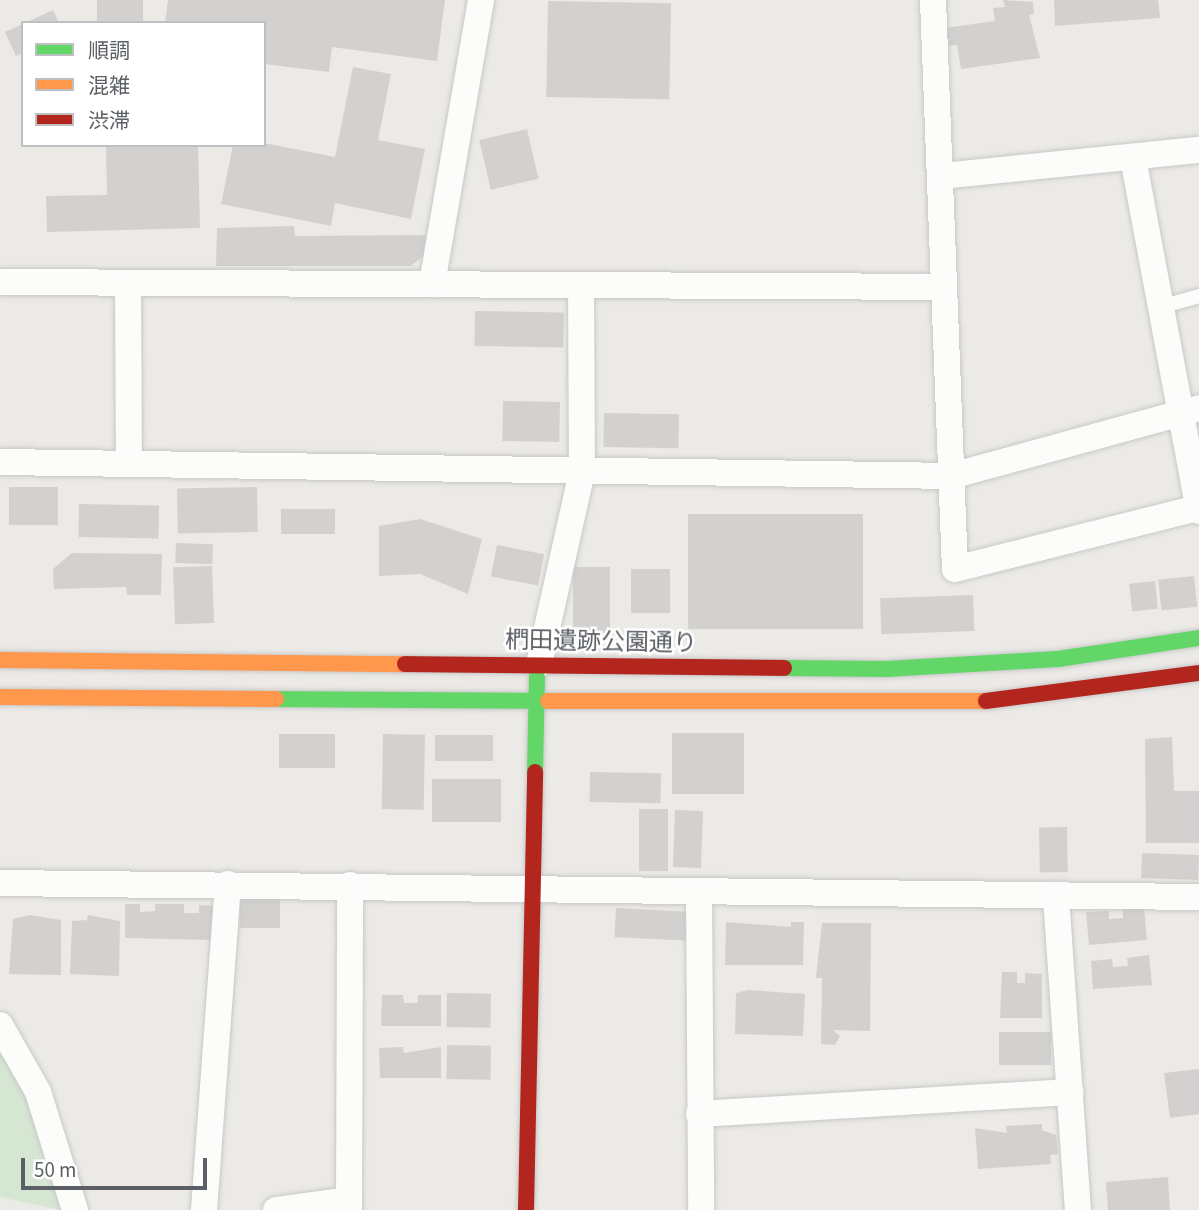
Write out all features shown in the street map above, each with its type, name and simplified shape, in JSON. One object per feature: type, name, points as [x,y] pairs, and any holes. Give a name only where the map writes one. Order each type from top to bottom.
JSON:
[{"type":"street","points":[[432,284],[481,0]]},
{"type":"street","points":[[933,0],[955,569],[1199,510],[1189,411],[1160,307],[1133,158]]},
{"type":"street","points":[[941,176],[1199,150]]},
{"type":"street","points":[[0,282],[943,287]]},
{"type":"street","points":[[128,283],[130,462]]},
{"type":"street","points":[[526,1210],[532,701],[582,472],[581,285]]},
{"type":"street","points":[[0,462],[951,476],[1189,411]]},
{"type":"street","name":"椚田遺跡公園通り","points":[[0,660],[986,666],[1199,638]]},
{"type":"street","points":[[0,697],[988,701],[1199,673]]},
{"type":"street","points":[[0,883],[1199,897]]},
{"type":"street","points":[[204,1210],[228,884]]},
{"type":"street","points":[[276,1210],[349,1205],[350,885]]},
{"type":"street","points":[[699,891],[701,1210]]},
{"type":"street","points":[[1056,897],[1078,1210]]},
{"type":"street","points":[[0,1025],[38,1092],[75,1210]]},
{"type":"street","points":[[699,1114],[1070,1092]]},
{"type":"lane","points":[[1160,307],[1199,296]]},
{"type":"green space","points":[[0,1049],[24,1084],[61,1210],[0,1197]]},
{"type":"building","points":[[97,0],[143,0],[143,21],[97,21]]},
{"type":"building","points":[[168,0],[445,0],[437,61],[332,47],[329,72],[266,64],[266,21],[165,21]]},
{"type":"building","points":[[1003,0],[1033,2],[1034,14],[1029,15],[1040,58],[961,69],[957,45],[948,46],[945,28],[995,21],[993,8],[1005,7]]},
{"type":"building","points":[[1054,0],[1158,0],[1160,18],[1055,26]]},
{"type":"building","points":[[548,1],[671,3],[669,99],[546,97]]},
{"type":"building","points":[[53,10],[58,21],[29,21]]},
{"type":"building","points":[[21,25],[21,54],[16,56],[5,32]]},
{"type":"building","points":[[353,67],[391,74],[378,140],[425,149],[411,219],[335,203],[331,226],[221,204],[233,147],[266,147],[266,143],[335,157]]},
{"type":"building","points":[[527,129],[538,179],[491,190],[479,140]]},
{"type":"building","points":[[106,147],[198,147],[200,228],[47,232],[46,196],[107,195]]},
{"type":"building","points":[[294,226],[295,236],[426,235],[423,256],[411,266],[216,266],[217,228]]},
{"type":"building","points":[[475,311],[564,313],[563,348],[474,346]]},
{"type":"building","points":[[503,401],[560,402],[559,442],[502,441]]},
{"type":"building","points":[[604,413],[679,414],[678,448],[603,447]]},
{"type":"building","points":[[9,487],[58,487],[58,525],[9,525]]},
{"type":"building","points":[[257,487],[258,532],[178,533],[177,488]]},
{"type":"building","points":[[79,504],[159,505],[158,538],[78,537]]},
{"type":"building","points":[[281,509],[335,509],[335,534],[281,534]]},
{"type":"building","points":[[688,514],[863,514],[863,629],[688,629]]},
{"type":"building","points":[[420,519],[482,539],[468,594],[420,574],[379,576],[379,526]]},
{"type":"building","points":[[176,543],[213,544],[212,564],[175,563]]},
{"type":"building","points":[[497,545],[544,554],[538,586],[491,576]]},
{"type":"building","points":[[72,553],[162,554],[161,595],[127,595],[126,587],[54,589],[53,569]]},
{"type":"building","points":[[212,566],[214,623],[175,624],[173,567]]},
{"type":"building","points":[[573,567],[610,567],[610,633],[573,633]]},
{"type":"building","points":[[631,569],[670,569],[670,613],[631,613]]},
{"type":"building","points":[[1194,576],[1197,607],[1161,611],[1158,580]]},
{"type":"building","points":[[1155,581],[1158,609],[1132,612],[1129,584]]},
{"type":"building","points":[[973,595],[974,631],[881,634],[880,598]]},
{"type":"building","points":[[672,733],[744,733],[744,794],[672,794]]},
{"type":"building","points":[[279,734],[335,734],[335,768],[279,768]]},
{"type":"building","points":[[383,734],[425,735],[424,810],[382,809]]},
{"type":"building","points":[[435,735],[493,735],[493,761],[435,761]]},
{"type":"building","points":[[1172,737],[1174,791],[1199,791],[1199,843],[1146,843],[1145,739]]},
{"type":"building","points":[[590,772],[661,773],[660,803],[589,802]]},
{"type":"building","points":[[432,779],[501,779],[501,822],[432,822]]},
{"type":"building","points":[[639,809],[668,809],[668,871],[639,871]]},
{"type":"building","points":[[675,810],[703,811],[701,868],[673,867]]},
{"type":"building","points":[[1039,827],[1067,827],[1068,872],[1040,872]]},
{"type":"building","points":[[1142,853],[1199,855],[1198,880],[1141,878]]},
{"type":"building","points":[[240,897],[280,897],[280,928],[240,928]]},
{"type":"building","points":[[125,904],[140,904],[140,912],[155,911],[155,904],[184,904],[184,913],[199,913],[199,905],[215,906],[213,940],[125,938]]},
{"type":"building","points":[[616,908],[689,912],[687,941],[614,937]]},
{"type":"building","points":[[1144,908],[1147,940],[1089,945],[1086,912],[1109,911],[1109,919],[1123,918],[1123,909]]},
{"type":"building","points":[[30,915],[61,920],[61,975],[9,974],[13,919]]},
{"type":"building","points":[[88,915],[120,921],[119,976],[70,974],[72,921],[87,920]]},
{"type":"building","points":[[726,922],[791,927],[791,922],[804,922],[803,965],[725,965]]},
{"type":"building","points":[[822,923],[871,923],[870,1031],[833,1030],[840,1036],[835,1045],[821,1044],[822,978],[816,978]]},
{"type":"building","points":[[1149,955],[1152,985],[1093,989],[1091,961],[1112,959],[1113,967],[1128,966],[1127,958]]},
{"type":"building","points":[[1002,972],[1017,972],[1017,983],[1025,983],[1025,973],[1042,974],[1042,1018],[1000,1018]]},
{"type":"building","points":[[748,990],[805,994],[803,1036],[735,1034],[736,993]]},
{"type":"building","points":[[447,993],[491,994],[490,1028],[446,1027]]},
{"type":"building","points":[[382,995],[403,995],[404,1003],[418,1003],[418,995],[441,995],[441,1026],[381,1026]]},
{"type":"building","points":[[999,1032],[1051,1032],[1051,1065],[999,1065]]},
{"type":"building","points":[[447,1045],[491,1046],[490,1080],[446,1079]]},
{"type":"building","points":[[403,1047],[404,1053],[441,1047],[441,1078],[380,1078],[379,1048]]},
{"type":"building","points":[[1199,1069],[1199,1114],[1170,1118],[1164,1073]]},
{"type":"building","points":[[1042,1124],[1042,1130],[1056,1135],[1058,1154],[1050,1155],[1051,1164],[978,1169],[975,1128],[1007,1133],[1006,1126]]},
{"type":"building","points":[[1168,1177],[1170,1210],[1108,1210],[1106,1182]]},
{"type":"traffic: fast","points":[[784,668],[886,669],[1058,659],[1199,638]]},
{"type":"traffic: fast","points":[[535,772],[537,677]]},
{"type":"traffic: fast","points":[[276,699],[548,701]]},
{"type":"traffic: slow","points":[[0,660],[405,664]]},
{"type":"traffic: slow","points":[[0,697],[276,699]]},
{"type":"traffic: slow","points":[[548,701],[986,701]]},
{"type":"traffic: jam","points":[[405,664],[784,668]]},
{"type":"traffic: jam","points":[[986,701],[1199,673]]},
{"type":"traffic: jam","points":[[526,1210],[535,772]]}]
